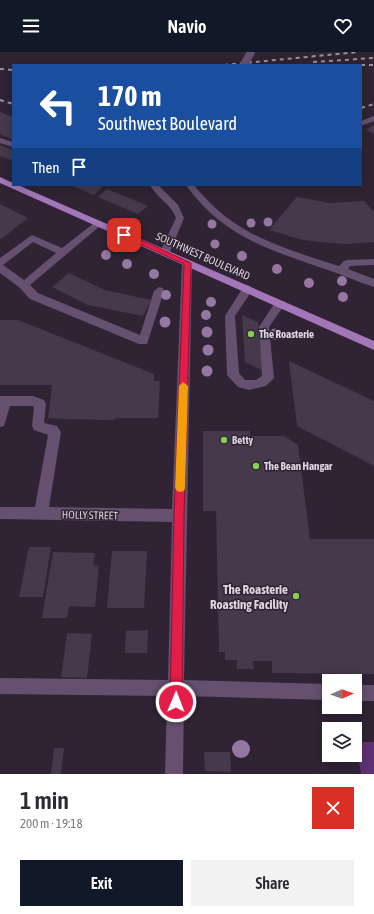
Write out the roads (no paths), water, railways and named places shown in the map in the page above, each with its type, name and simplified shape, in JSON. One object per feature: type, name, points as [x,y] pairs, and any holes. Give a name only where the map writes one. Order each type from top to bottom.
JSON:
[{"type":"main road","name":"SOUTHWEST BOULEVARD","points":[[0,180],[12,185]]},
{"type":"main road","name":"SOUTHWEST BOULEVARD","points":[[14,186],[374,346]]},
{"type":"street","points":[[245,64],[251,52]]},
{"type":"street","points":[[362,124],[374,118]]},
{"type":"street","points":[[0,140],[12,145]]},
{"type":"street","points":[[155,186],[157,190],[177,207],[180,218],[165,252]]},
{"type":"street","points":[[191,186],[202,200],[225,222],[257,242],[342,270],[374,283]]},
{"type":"street","points":[[24,285],[98,223]]},
{"type":"street","points":[[0,263],[32,238],[63,253]]},
{"type":"street","points":[[342,270],[347,263],[374,262]]},
{"type":"street","points":[[174,774],[179,516],[188,263]]},
{"type":"street","points":[[0,268],[24,285],[34,296],[143,342],[159,291]]},
{"type":"street","points":[[248,289],[230,316],[233,374],[242,384],[256,385],[264,382],[268,378],[264,327],[280,304]]},
{"type":"street","points":[[0,422],[3,401],[33,401],[40,404],[38,426],[40,428],[53,430],[55,432],[41,514]]},
{"type":"street","name":"HOLLY STREET","points":[[0,513],[179,516]]},
{"type":"street","points":[[0,686],[322,692]]},
{"type":"street","points":[[362,693],[374,693]]},
{"type":"railway","points":[[234,64],[358,52]]},
{"type":"railway","points":[[313,62],[374,58]]},
{"type":"railway","points":[[362,65],[374,65]]},
{"type":"railway","points":[[0,69],[12,70]]},
{"type":"railway","points":[[0,100],[12,104]]},
{"type":"railway","points":[[362,108],[374,104]]},
{"type":"place","name":"The Roasterie","points":[[251,334]]},
{"type":"place","name":"Betty","points":[[224,440]]},
{"type":"place","name":"The Bean Hangar","points":[[256,466]]},
{"type":"place","name":"The Roasterie Roasting Facility","points":[[296,596]]}]
